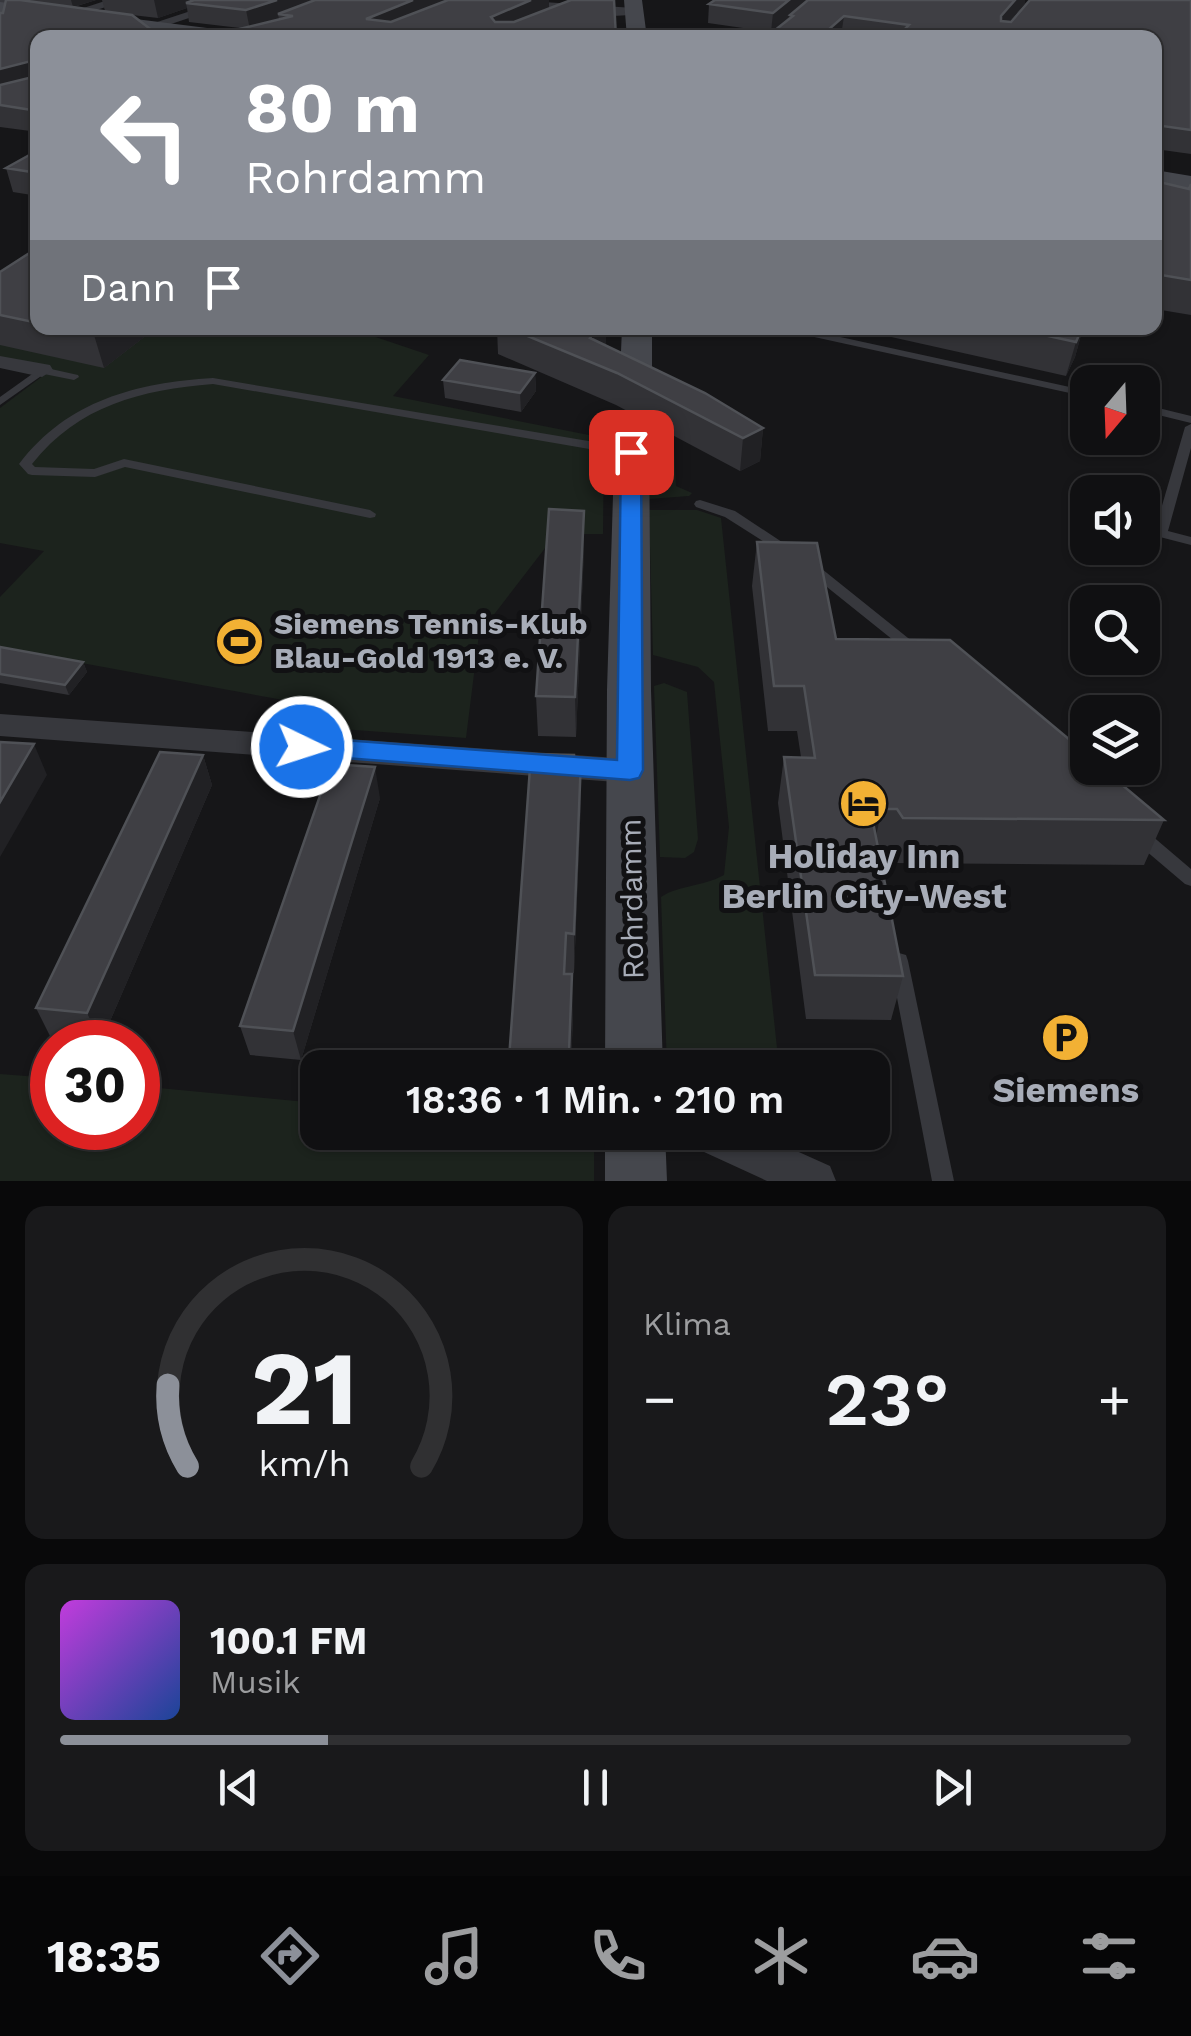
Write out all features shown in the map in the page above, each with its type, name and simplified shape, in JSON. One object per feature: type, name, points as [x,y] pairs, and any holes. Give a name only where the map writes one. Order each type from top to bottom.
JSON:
[{"type":"main road","points":[[2,3],[138,30]]},
{"type":"main road","points":[[0,18],[127,30]]},
{"type":"main road","points":[[1162,178],[1191,183]]},
{"type":"main road","points":[[1162,194],[1191,200]]},
{"type":"main road","points":[[636,375],[637,335]]},
{"type":"main road","name":"Rohrdamm","points":[[632,442],[634,1050]]},
{"type":"main road","points":[[635,1150],[636,1181]]},
{"type":"street","points":[[68,16],[122,0]]},
{"type":"street","points":[[154,30],[237,0]]},
{"type":"street","points":[[519,0],[577,8],[634,6]]},
{"type":"street","points":[[552,18],[577,8]]},
{"type":"street","points":[[0,362],[42,370]]},
{"type":"street","points":[[0,726],[630,770]]},
{"type":"street","points":[[746,1150],[815,1181]]},
{"type":"lane","points":[[819,335],[1070,390]]},
{"type":"lane","points":[[0,402],[42,370],[74,377]]},
{"type":"lane","points":[[370,514],[124,463],[96,473],[32,471],[26,464],[40,441],[70,420],[110,400],[182,382],[212,381],[632,442]]},
{"type":"lane","points":[[1160,413],[1191,423],[1161,533],[1191,541]]},
{"type":"lane","points":[[700,504],[730,514],[806,564],[928,661]]},
{"type":"lane","points":[[1119,818],[1191,879]]},
{"type":"lane","points":[[894,934],[943,1181]]},
{"type":"shaded area","points":[[0,293],[30,321],[30,335],[370,335],[429,355],[393,396],[604,438],[603,534],[556,534],[479,634],[466,738],[285,725],[294,702],[0,648],[0,597],[44,551],[0,543],[0,408],[48,372],[0,362]]},
{"type":"shaded area","points":[[648,433],[674,446],[676,486],[692,493],[689,496],[649,499]]},
{"type":"shaded area","points":[[649,510],[697,510],[721,518],[777,1050],[666,1050],[661,897],[724,875],[729,827],[714,682],[698,667],[653,655]]},
{"type":"shaded area","points":[[664,683],[687,692],[698,839],[694,852],[685,858],[660,857],[654,686]]},
{"type":"shaded area","points":[[0,1074],[30,1076],[30,1150],[160,1150],[160,1088],[300,1101],[300,1150],[594,1150],[594,1181],[0,1181]]},
{"type":"building","points":[[6,0],[20,0],[132,15],[152,30],[30,30],[30,61],[0,69]]},
{"type":"building","points":[[277,0],[246,10],[186,3]]},
{"type":"building","points":[[315,0],[413,0],[366,19],[391,22],[448,0],[531,0],[491,17],[495,22],[514,22],[571,0],[614,0],[616,30],[235,30],[293,16],[278,14]]},
{"type":"building","points":[[715,0],[789,0],[773,13],[709,4]]},
{"type":"building","points":[[808,0],[1015,0],[1001,16],[1001,21],[1011,22],[1030,0],[1191,0],[1191,130],[1162,126],[1162,30],[904,30],[909,25],[844,16],[828,30],[775,30],[793,16],[790,15]]},
{"type":"building","points":[[30,78],[30,110],[0,105],[0,85]]},
{"type":"building","points":[[30,155],[30,172],[6,168]]},
{"type":"building","points":[[1162,183],[1189,189],[1191,184],[1191,280],[1162,275]]},
{"type":"building","points":[[30,253],[30,321],[0,315],[0,272]]},
{"type":"building","points":[[525,335],[592,335],[590,338],[705,393],[763,428],[743,438],[617,373]]},
{"type":"building","points":[[1044,335],[1079,335],[1076,342]]},
{"type":"building","points":[[460,360],[535,373],[520,393],[443,380]]},
{"type":"building","points":[[549,509],[584,511],[575,697],[536,696]]},
{"type":"building","points":[[757,542],[817,543],[836,639],[950,640],[1070,740],[1070,785],[1122,785],[1164,820],[903,818],[897,809],[882,809],[872,817],[903,976],[815,975],[784,757],[815,758],[804,686],[774,686]]},
{"type":"building","points":[[0,647],[83,662],[65,685],[0,674]]},
{"type":"building","points":[[0,742],[34,744],[0,802]]},
{"type":"building","points":[[160,752],[203,755],[87,1013],[36,1008]]},
{"type":"building","points":[[531,754],[574,755],[574,759],[581,759],[574,934],[566,933],[564,974],[572,974],[569,1050],[510,1050]]},
{"type":"building","points":[[331,764],[375,767],[293,1031],[240,1026]]},
{"type":"place","name":"Siemens Tennis-Klub Blau-Gold 1913 e. V.","points":[[239,641]]},
{"type":"place","name":"Holiday Inn Berlin City-West","points":[[864,804]]},
{"type":"place","name":"Siemens","points":[[1066,1038]]},
{"type":"route","points":[[302,747],[630,770],[631,452]]}]
